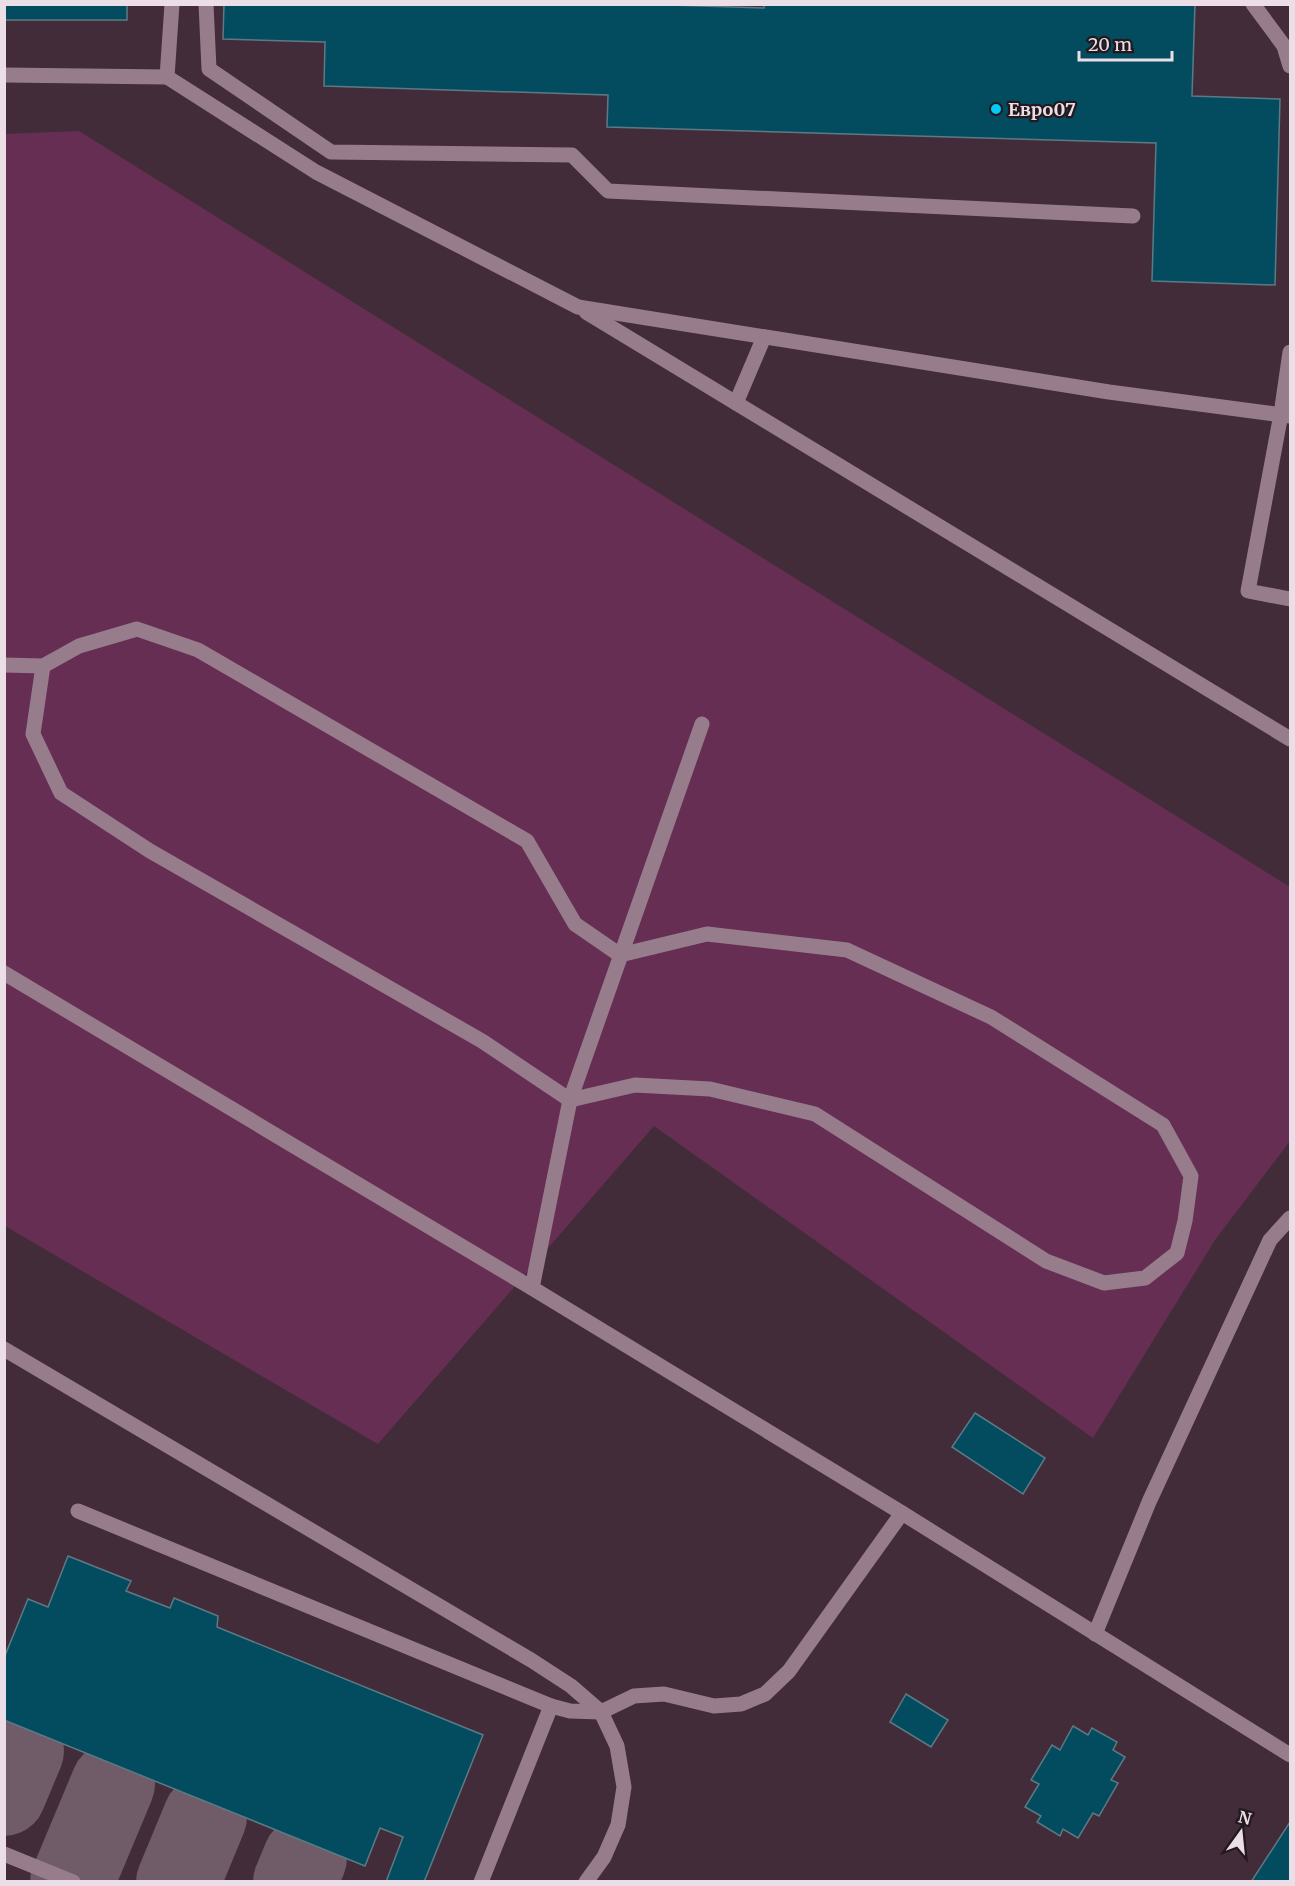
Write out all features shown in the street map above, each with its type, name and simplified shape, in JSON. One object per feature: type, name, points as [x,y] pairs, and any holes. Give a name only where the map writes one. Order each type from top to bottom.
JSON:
[{"type":"street","points":[[167,77],[172,4]]},
{"type":"street","points":[[206,4],[209,69],[331,152],[572,155],[608,191],[1133,216]]},
{"type":"street","points":[[1253,4],[1284,46],[1290,66]]},
{"type":"street","points":[[4,75],[167,77],[316,172],[578,307],[1290,739]]},
{"type":"street","points":[[578,307],[1109,392],[1286,415]]},
{"type":"street","points":[[736,403],[764,337]]},
{"type":"street","points":[[1290,352],[1286,415],[1248,591],[1290,599]]},
{"type":"street","points":[[4,665],[43,666],[79,646],[136,629],[198,650],[527,841],[575,924],[620,955],[707,934],[847,950],[991,1017],[1163,1125],[1191,1176],[1185,1221],[1177,1253],[1145,1278],[1104,1282],[1046,1262],[815,1114],[710,1089],[645,1085],[635,1085],[570,1100],[482,1041],[150,851],[61,793],[33,734],[43,666]]},
{"type":"street","points":[[532,1288],[570,1100],[702,724]]},
{"type":"street","points":[[4,973],[532,1288],[902,1513],[1290,1755]]},
{"type":"street","points":[[1095,1634],[1149,1502],[1270,1240],[1290,1218]]},
{"type":"street","points":[[4,1349],[531,1660],[571,1686],[601,1712],[617,1746],[624,1787],[618,1825],[604,1857],[586,1881]]},
{"type":"street","points":[[78,1511],[550,1706],[570,1711],[601,1712],[634,1696],[648,1694],[664,1694],[714,1706],[741,1704],[765,1694],[789,1671],[902,1513]]},
{"type":"street","points":[[481,1881],[550,1706]]},
{"type":"street","points":[[4,1854],[73,1881]]},
{"type":"shaded area","points":[[79,131],[1290,887],[1290,1141],[1215,1240],[1093,1438],[654,1126],[378,1444],[5,1226],[5,134]]},
{"type":"building","points":[[4,4],[127,4],[127,20],[4,20]]},
{"type":"building","points":[[224,4],[638,4],[764,8],[764,4],[1195,4],[1192,96],[1280,99],[1275,285],[1152,281],[1156,143],[607,127],[608,95],[324,86],[325,42],[223,39]]},
{"type":"building","points":[[975,1413],[1045,1458],[1023,1494],[952,1447]]},
{"type":"building","points":[[68,1556],[131,1581],[126,1591],[170,1608],[174,1598],[218,1616],[217,1627],[483,1735],[424,1882],[386,1882],[403,1837],[380,1828],[365,1866],[4,1720],[4,1658],[28,1599],[48,1607]]},
{"type":"building","points":[[906,1694],[948,1720],[931,1747],[890,1722]]},
{"type":"building","points":[[1073,1726],[1088,1735],[1092,1728],[1117,1742],[1113,1750],[1125,1757],[1111,1780],[1118,1783],[1099,1816],[1093,1813],[1078,1838],[1063,1829],[1060,1836],[1037,1822],[1041,1816],[1025,1807],[1039,1784],[1031,1780],[1052,1745],[1060,1750]]},
{"type":"building","points":[[1290,1822],[1290,1882],[1251,1882]]},
{"type":"taxiway","points":[[4,1794],[22,1751]]},
{"type":"taxiway","points":[[72,1882],[113,1784]]},
{"type":"taxiway","points":[[178,1882],[205,1817]]},
{"type":"taxiway","points":[[295,1882],[305,1858]]},
{"type":"place","name":"Евро07","points":[[996,109]]}]
